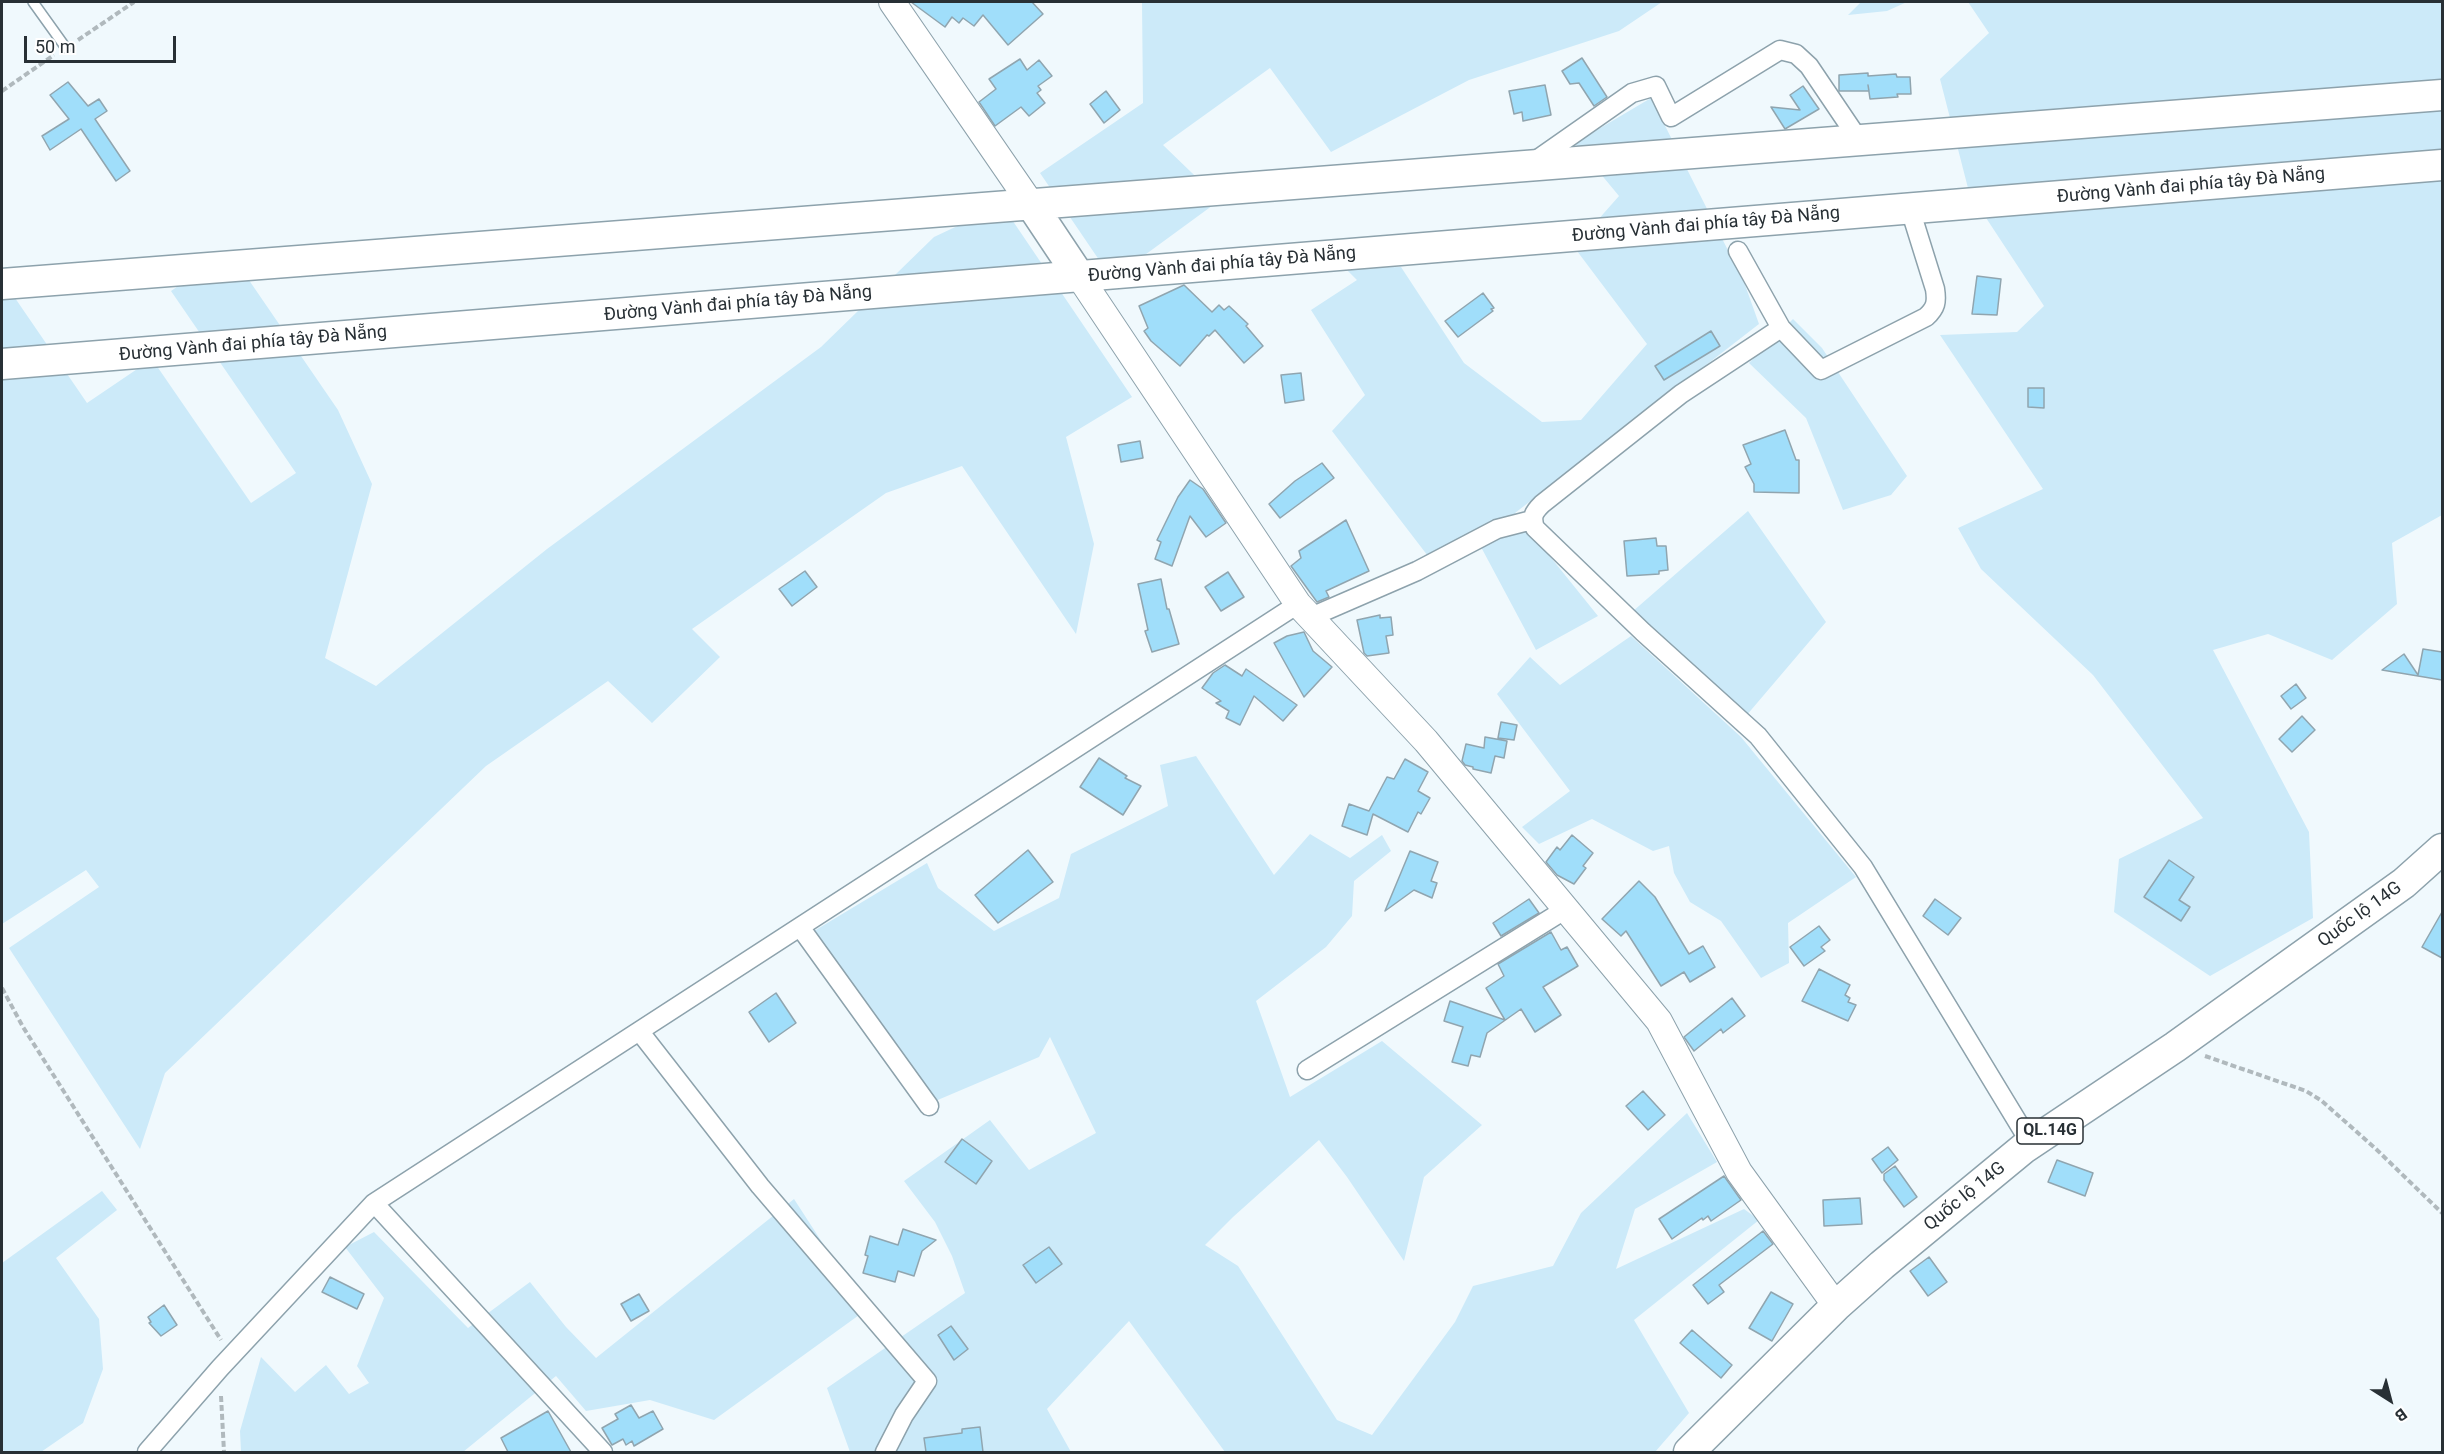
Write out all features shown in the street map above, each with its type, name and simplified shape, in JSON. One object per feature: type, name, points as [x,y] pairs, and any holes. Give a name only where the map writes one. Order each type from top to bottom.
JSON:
[{"type":"main road","points":[[2,284],[2442,95]]},
{"type":"main road","name":"Đường Vành đai phía tây Đà Nẵng","points":[[2,364],[2442,165]]},
{"type":"main road","points":[[1031,204],[1078,276]]},
{"type":"main road","name":"Quốc lộ 14G","points":[[1689,1452],[1836,1306],[1882,1265],[2031,1144],[2175,1047],[2404,883],[2442,849]]},
{"type":"street","points":[[892,2],[1031,204]]},
{"type":"street","points":[[1527,166],[1632,93],[1656,86],[1671,117],[1780,50],[1796,54],[1809,66],[1859,140]]},
{"type":"street","points":[[1738,251],[1781,328],[1821,370],[1926,317],[1937,302],[1910,208]]},
{"type":"street","points":[[1078,276],[1304,611],[1426,741],[1659,1021],[1739,1172],[1836,1306]]},
{"type":"street","points":[[1781,328],[1681,394],[1542,504],[1534,512],[1532,520],[1535,528],[1643,632],[1758,736],[1848,848],[1863,867],[2031,1144]]},
{"type":"street","points":[[147,1452],[225,1362],[374,1203],[800,927],[1304,611],[1417,570],[1483,535],[1509,525],[1532,520]]},
{"type":"street","points":[[1307,1070],[1566,909]]},
{"type":"street","points":[[800,927],[929,1106]]},
{"type":"street","points":[[640,1032],[760,1186],[927,1381],[904,1415],[885,1452]]},
{"type":"street","points":[[374,1203],[603,1452]]},
{"type":"lane","points":[[33,2],[66,48]]},
{"type":"path","points":[[2,91],[134,2]]},
{"type":"path","points":[[2,988],[23,1027],[225,1362],[224,1452]]},
{"type":"path","points":[[2175,1047],[2306,1091],[2347,1122],[2442,1213]]},
{"type":"shaded area","points":[[1142,2],[1662,2],[1619,31],[1469,80],[1331,152],[1270,68],[1163,145],[1220,200],[1112,279],[1040,173],[1143,103]]},
{"type":"shaded area","points":[[1861,2],[1907,2],[1887,11],[1848,15]]},
{"type":"shaded area","points":[[1968,2],[2442,2],[2442,515],[2392,543],[2397,604],[2332,660],[2268,634],[2213,650],[2309,832],[2313,918],[2210,976],[2114,912],[2119,859],[2203,818],[2093,675],[1981,569],[1958,528],[2043,489],[1940,335],[2017,332],[2044,306],[1969,192],[1940,79],[1989,33]]},
{"type":"shaded area","points":[[1651,98],[1744,282],[1759,324],[1515,513],[1598,616],[1536,650],[1481,547],[1431,560],[1332,431],[1365,395],[1311,310],[1357,280],[1345,268],[1401,267],[1464,363],[1542,422],[1581,420],[1647,344],[1574,247],[1619,196],[1575,143]]},
{"type":"shaded area","points":[[1002,205],[1132,397],[1066,437],[1094,544],[1076,634],[962,466],[886,493],[692,629],[720,657],[652,723],[608,681],[486,766],[165,1073],[140,1149],[9,948],[99,887],[86,870],[2,924],[2,279],[87,403],[152,359],[251,503],[296,473],[171,291],[229,251],[338,410],[372,484],[325,658],[376,686],[547,549],[821,347],[934,237]]},
{"type":"shaded area","points":[[1793,319],[1822,348],[1907,476],[1891,495],[1843,510],[1806,418],[1749,363]]},
{"type":"shaded area","points":[[1748,511],[1826,622],[1746,716],[1632,612]]},
{"type":"shaded area","points":[[1631,636],[1741,737],[1856,877],[1788,923],[1789,963],[1761,978],[1721,921],[1690,902],[1674,873],[1669,846],[1653,851],[1592,819],[1539,844],[1522,827],[1570,791],[1497,694],[1530,657],[1560,685]]},
{"type":"shaded area","points":[[1196,756],[1274,875],[1310,834],[1350,858],[1382,835],[1391,851],[1354,881],[1352,916],[1326,947],[1256,1001],[1290,1097],[1382,1041],[1482,1125],[1424,1177],[1404,1261],[1319,1140],[1205,1245],[1238,1266],[1337,1420],[1372,1435],[1455,1322],[1473,1286],[1553,1266],[1581,1213],[1687,1113],[1717,1162],[1635,1209],[1616,1269],[1744,1209],[1759,1220],[1634,1320],[1689,1413],[1655,1452],[1225,1452],[1129,1321],[1047,1409],[1071,1452],[850,1452],[827,1388],[965,1293],[952,1256],[935,1222],[904,1181],[990,1120],[1029,1170],[1096,1133],[1050,1037],[1039,1057],[933,1102],[799,940],[927,863],[938,888],[994,931],[1059,898],[1071,854],[1168,806],[1160,765]]},
{"type":"shaded area","points":[[102,1191],[117,1210],[56,1258],[99,1319],[103,1369],[83,1423],[41,1452],[2,1452],[2,1263]]},
{"type":"shaded area","points":[[794,1199],[866,1310],[714,1420],[650,1400],[586,1411],[556,1376],[463,1452],[241,1452],[240,1431],[261,1357],[295,1392],[326,1365],[349,1394],[369,1383],[357,1366],[384,1298],[345,1247],[374,1232],[468,1328],[530,1282],[566,1327],[596,1358]]},
{"type":"building","points":[[911,2],[1032,2],[1043,14],[1008,45],[983,15],[974,26],[963,18],[959,23],[952,17],[945,27]]},
{"type":"building","points":[[1582,58],[1607,97],[1594,106],[1579,83],[1570,84],[1562,71]]},
{"type":"building","points":[[1020,59],[1027,70],[1039,60],[1052,76],[1038,86],[1041,90],[1037,93],[1045,103],[1029,116],[1021,107],[995,126],[979,102],[996,89],[989,79]]},
{"type":"building","points":[[1868,73],[1868,76],[1896,74],[1897,77],[1910,77],[1911,94],[1870,99],[1869,91],[1839,91],[1839,75]]},
{"type":"building","points":[[68,82],[88,106],[99,99],[107,111],[95,119],[130,171],[116,181],[81,129],[50,150],[42,136],[69,119],[50,95]]},
{"type":"building","points":[[1545,85],[1551,115],[1523,121],[1522,112],[1514,114],[1509,91]]},
{"type":"building","points":[[1803,86],[1819,109],[1785,129],[1771,107],[1800,110],[1790,95]]},
{"type":"building","points":[[1106,91],[1120,110],[1104,123],[1090,104]]},
{"type":"building","points":[[1977,276],[2001,279],[1997,315],[1972,314]]},
{"type":"building","points":[[1184,285],[1212,312],[1219,305],[1224,310],[1229,306],[1248,324],[1246,326],[1263,346],[1244,363],[1215,330],[1209,336],[1207,335],[1180,366],[1151,341],[1144,331],[1148,328],[1139,306]]},
{"type":"building","points":[[1483,293],[1494,308],[1491,309],[1493,311],[1458,337],[1445,321]]},
{"type":"building","points":[[1711,331],[1720,346],[1664,380],[1655,366]]},
{"type":"building","points":[[1301,373],[1304,400],[1285,403],[1281,375]]},
{"type":"building","points":[[2028,388],[2044,388],[2044,408],[2028,407]]},
{"type":"building","points":[[1785,430],[1796,460],[1799,460],[1799,493],[1754,492],[1754,484],[1745,467],[1751,464],[1743,445]]},
{"type":"building","points":[[1140,441],[1143,458],[1121,462],[1118,445]]},
{"type":"building","points":[[1322,463],[1334,478],[1280,518],[1269,504],[1295,481]]},
{"type":"building","points":[[1190,480],[1203,489],[1226,523],[1206,537],[1190,516],[1172,566],[1155,559],[1161,542],[1157,540],[1178,497]]},
{"type":"building","points":[[1346,520],[1369,571],[1326,591],[1329,597],[1317,602],[1291,566],[1301,558],[1299,551]]},
{"type":"building","points":[[1656,538],[1657,546],[1666,546],[1668,570],[1659,571],[1659,574],[1627,576],[1624,541]]},
{"type":"building","points":[[805,571],[817,587],[792,606],[779,589]]},
{"type":"building","points":[[1228,572],[1244,597],[1221,611],[1205,587]]},
{"type":"building","points":[[1161,579],[1167,609],[1169,609],[1179,644],[1152,652],[1145,631],[1148,630],[1138,584]]},
{"type":"building","points":[[1380,615],[1380,618],[1391,617],[1393,635],[1386,636],[1389,653],[1367,656],[1364,653],[1357,620]]},
{"type":"building","points":[[1304,632],[1313,651],[1332,667],[1304,697],[1274,643],[1287,636]]},
{"type":"building","points":[[2423,649],[2442,652],[2442,680],[2382,670],[2404,654],[2418,675]]},
{"type":"building","points":[[1225,665],[1242,676],[1246,669],[1297,705],[1283,721],[1254,696],[1240,725],[1226,718],[1229,711],[1216,703],[1221,701],[1202,688],[1213,673]]},
{"type":"building","points":[[2296,684],[2306,698],[2291,709],[2281,696]]},
{"type":"building","points":[[2302,716],[2315,730],[2292,752],[2279,739]]},
{"type":"building","points":[[1501,722],[1517,725],[1514,740],[1498,738]]},
{"type":"building","points":[[1485,737],[1507,741],[1504,758],[1495,756],[1491,773],[1473,769],[1462,761],[1466,744],[1484,748]]},
{"type":"building","points":[[1099,758],[1127,776],[1125,778],[1141,786],[1123,815],[1080,787]]},
{"type":"building","points":[[1405,759],[1428,772],[1418,791],[1430,798],[1421,814],[1418,812],[1408,832],[1373,814],[1367,835],[1342,826],[1349,804],[1369,811],[1387,777],[1394,779]]},
{"type":"building","points":[[1572,835],[1593,853],[1583,866],[1586,868],[1574,884],[1557,875],[1546,862],[1557,847],[1560,850]]},
{"type":"building","points":[[1028,850],[1053,882],[998,923],[975,895]]},
{"type":"building","points":[[1410,851],[1438,862],[1431,881],[1437,883],[1432,898],[1414,890],[1385,911]]},
{"type":"building","points":[[2169,860],[2194,877],[2179,900],[2190,907],[2181,921],[2144,897]]},
{"type":"building","points":[[1639,881],[1655,897],[1689,954],[1703,946],[1715,967],[1690,982],[1684,972],[1661,986],[1626,931],[1621,936],[1602,919]]},
{"type":"building","points":[[1529,899],[1539,913],[1501,936],[1493,923]]},
{"type":"building","points":[[1935,899],[1961,918],[1948,935],[1923,916]]},
{"type":"building","points":[[2442,912],[2442,958],[2422,947]]},
{"type":"building","points":[[1819,926],[1830,940],[1821,947],[1825,951],[1804,966],[1790,947]]},
{"type":"building","points":[[1551,932],[1561,950],[1567,947],[1578,966],[1543,987],[1561,1015],[1535,1032],[1521,1009],[1487,1033],[1480,1057],[1471,1055],[1468,1066],[1452,1062],[1463,1027],[1444,1021],[1450,1001],[1505,1020],[1486,988],[1504,976],[1498,964]]},
{"type":"building","points":[[1819,969],[1850,985],[1845,995],[1850,998],[1848,1002],[1856,1005],[1848,1021],[1802,1001]]},
{"type":"building","points":[[776,993],[796,1023],[769,1042],[749,1012]]},
{"type":"building","points":[[1732,998],[1745,1016],[1723,1033],[1721,1029],[1694,1051],[1684,1037]]},
{"type":"building","points":[[1643,1091],[1665,1115],[1648,1130],[1626,1106]]},
{"type":"building","points":[[962,1139],[992,1161],[976,1184],[945,1162]]},
{"type":"building","points":[[1888,1147],[1898,1160],[1882,1173],[1872,1159]]},
{"type":"building","points":[[2057,1160],[2093,1173],[2085,1196],[2048,1182]]},
{"type":"building","points":[[1895,1166],[1917,1197],[1904,1207],[1884,1180],[1884,1174]]},
{"type":"building","points":[[1724,1176],[1741,1200],[1711,1221],[1708,1216],[1703,1220],[1702,1218],[1672,1239],[1659,1219]]},
{"type":"building","points":[[1860,1198],[1862,1224],[1824,1226],[1823,1200]]},
{"type":"building","points":[[903,1229],[936,1240],[922,1251],[914,1276],[898,1271],[895,1282],[863,1273],[870,1236],[898,1245]]},
{"type":"building","points":[[1763,1231],[1773,1244],[1719,1285],[1724,1292],[1708,1304],[1693,1285]]},
{"type":"building","points":[[1049,1247],[1062,1264],[1036,1283],[1023,1265]]},
{"type":"building","points":[[1929,1257],[1947,1282],[1928,1296],[1910,1271]]},
{"type":"building","points":[[330,1277],[364,1294],[357,1309],[322,1292]]},
{"type":"building","points":[[1771,1292],[1793,1304],[1772,1341],[1749,1328]]},
{"type":"building","points":[[639,1294],[649,1311],[631,1321],[621,1304]]},
{"type":"building","points":[[164,1305],[177,1325],[161,1336],[149,1323],[151,1322],[148,1317]]},
{"type":"building","points":[[951,1326],[968,1349],[954,1360],[938,1335]]},
{"type":"building","points":[[1692,1330],[1732,1365],[1721,1378],[1680,1343]]},
{"type":"building","points":[[631,1405],[639,1418],[653,1411],[663,1429],[634,1446],[632,1441],[626,1445],[623,1439],[612,1445],[602,1428],[618,1419],[615,1414]]},
{"type":"building","points":[[548,1411],[571,1452],[508,1452],[501,1438]]},
{"type":"building","points":[[980,1427],[983,1452],[926,1452],[924,1438],[962,1433],[962,1429]]}]
